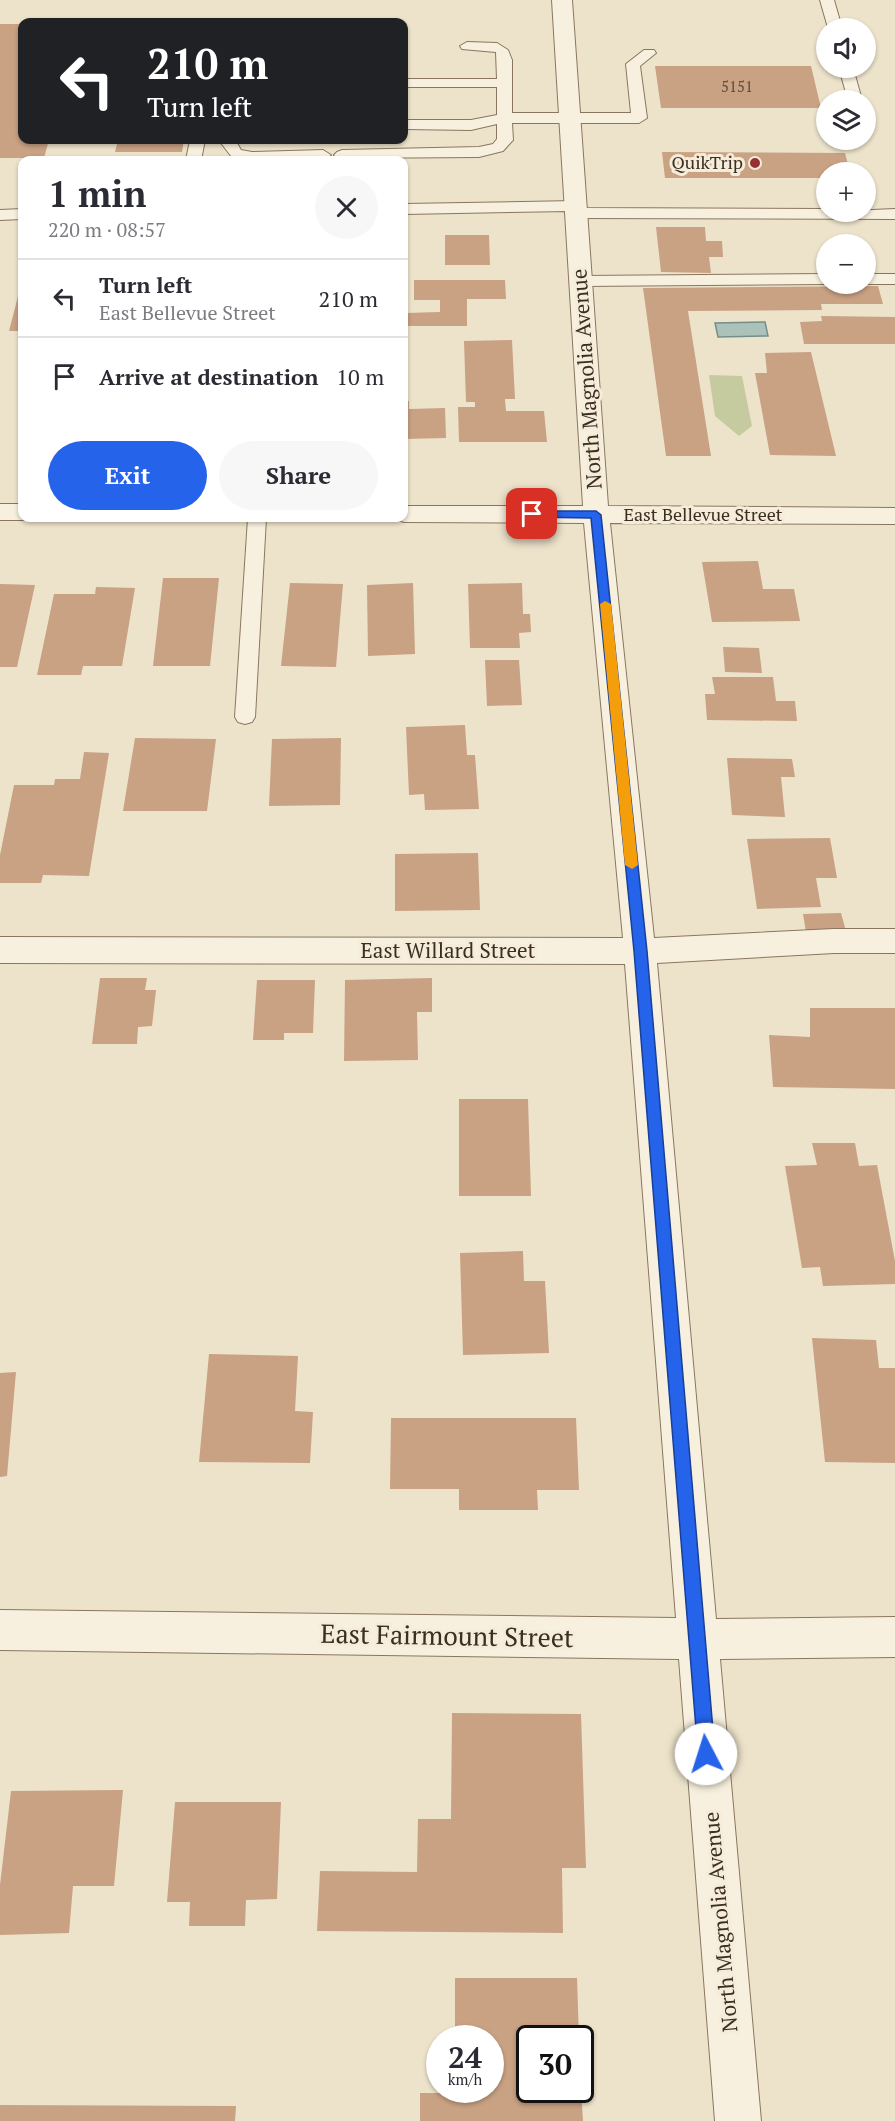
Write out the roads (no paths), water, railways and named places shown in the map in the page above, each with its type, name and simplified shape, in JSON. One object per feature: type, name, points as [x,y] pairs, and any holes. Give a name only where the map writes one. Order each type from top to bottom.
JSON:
[{"type":"street","name":"North Magnolia Avenue","points":[[562,0],[596,515],[640,951],[738,2121]]},
{"type":"street","points":[[0,512],[18,512]]},
{"type":"street","name":"East Bellevue Street","points":[[408,514],[895,516]]},
{"type":"street","name":"East Willard Street","points":[[0,950],[640,951],[834,941],[895,941]]},
{"type":"street","name":"East Fairmount Street","points":[[0,1630],[696,1639],[895,1637]]},
{"type":"lane","points":[[827,0],[832,18]]},
{"type":"lane","points":[[342,154],[479,152],[498,148],[505,140],[505,54],[503,49],[496,46],[467,46]]},
{"type":"lane","points":[[408,125],[471,125],[505,118],[639,118],[633,64],[649,53]]},
{"type":"lane","points":[[408,83],[504,83]]},
{"type":"lane","points":[[230,144],[236,153],[246,156]]},
{"type":"lane","points":[[299,156],[323,155]]},
{"type":"lane","points":[[408,209],[895,214]]},
{"type":"lane","points":[[0,214],[18,214]]},
{"type":"lane","points":[[581,281],[816,279]]},
{"type":"lane","points":[[876,279],[895,279]]},
{"type":"lane","points":[[245,717],[257,522]]},
{"type":"water","points":[[765,322],[768,336],[718,337],[715,323]]},
{"type":"place","name":"QuikTrip","points":[[755,163]]}]
